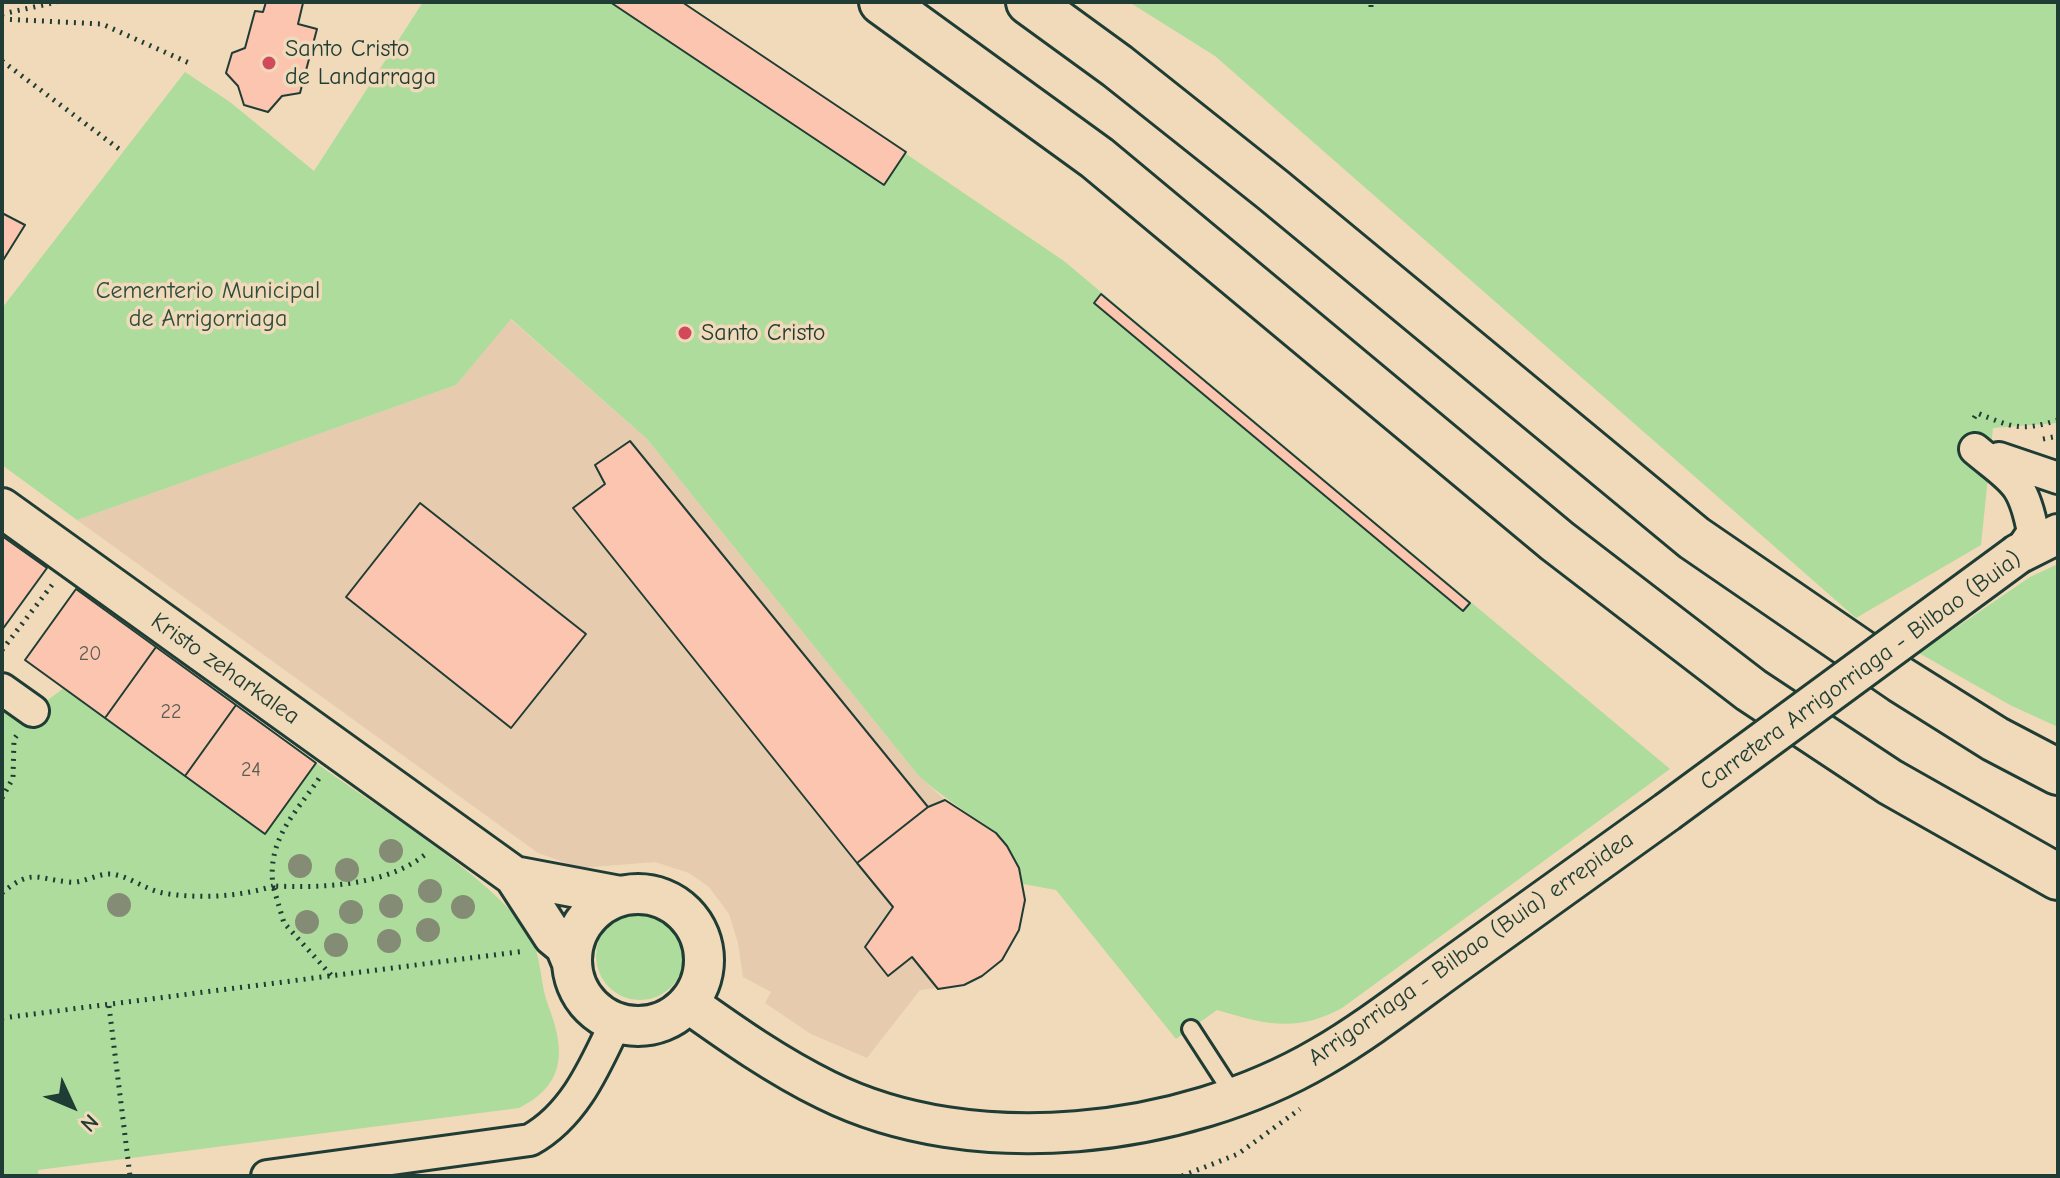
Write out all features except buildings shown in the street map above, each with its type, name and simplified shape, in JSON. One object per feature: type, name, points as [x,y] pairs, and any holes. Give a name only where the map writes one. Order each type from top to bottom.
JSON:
[{"type":"highway","points":[[882,2],[1097,158],[1557,541],[1751,690],[1890,782],[2058,877]]},
{"type":"highway","points":[[1029,2],[1117,66],[1309,219],[1694,538],[1901,680],[1995,739],[2058,772]]},
{"type":"street","points":[[1969,439],[2058,478]]},
{"type":"street","points":[[1969,439],[2020,486],[2033,532],[2018,554]]},
{"type":"street","name":"Kristo zeharkalea","points":[[2,508],[514,876]]},
{"type":"street","name":"Carretera Arrigorriaga - Bilbao (Buia)","points":[[1667,812],[2018,554],[2058,534]]},
{"type":"street","points":[[2,689],[33,711]]},
{"type":"street","name":"Arrigorriaga - Bilbao (Buia) errepidea","points":[[688,1003],[748,1045],[828,1091],[894,1115],[982,1131],[1083,1133],[1171,1117],[1235,1097],[1322,1057],[1667,812]]},
{"type":"street","points":[[514,876],[620,896]]},
{"type":"street","points":[[514,876],[553,936],[569,954],[585,999],[599,1013],[616,1022],[655,1023],[688,1003],[704,967],[697,929],[669,901],[645,893],[620,896],[606,902],[584,921],[569,954]]},
{"type":"street","points":[[267,1176],[403,1167],[519,1143],[544,1132],[577,1097],[616,1022]]},
{"type":"lane","points":[[1191,1029],[1235,1097]]},
{"type":"path","points":[[2,17],[57,2]]},
{"type":"path","points":[[2,17],[102,24],[189,63]]},
{"type":"path","points":[[2,61],[123,152]]},
{"type":"path","points":[[1969,439],[1977,413],[2009,427],[2029,429],[2058,420]]},
{"type":"path","points":[[2,650],[72,559]]},
{"type":"path","points":[[2,798],[13,778],[14,739],[33,711]]},
{"type":"path","points":[[332,976],[284,923],[273,886],[272,853],[279,836],[338,749]]},
{"type":"path","points":[[2,893],[24,878],[37,875],[73,883],[107,874],[118,875],[164,893],[223,895],[273,886],[334,884],[393,874],[427,853],[449,829]]},
{"type":"path","points":[[2,1018],[332,976],[569,954]]},
{"type":"path","points":[[109,1006],[130,1176]]},
{"type":"path","points":[[1182,1176],[1238,1154],[1302,1107],[1286,1075]]},
{"type":"shaded area","points":[[510,319],[647,439],[918,775],[945,800],[996,833],[1015,858],[1023,884],[1023,914],[1019,930],[1002,960],[964,985],[920,990],[867,1058],[811,1034],[765,1003],[771,992],[743,977],[738,943],[729,914],[709,887],[689,873],[655,862],[580,868],[538,853],[77,520],[456,385]]},
{"type":"green space","name":"Cementerio Municipal de Arrigorriaga","points":[[423,2],[682,2],[1064,261],[1670,769],[1342,1008],[1310,1021],[1280,1024],[1217,1010],[1176,1039],[1056,890],[1023,884],[1016,865],[994,835],[918,775],[647,439],[511,319],[456,385],[77,520],[2,465],[2,308],[185,72],[230,102],[314,171]]},
{"type":"green space","points":[[1129,2],[2058,2],[2058,423],[1993,428],[1981,545],[1856,618],[1215,56]]},
{"type":"green space","points":[[2058,564],[2058,727],[2010,705],[1919,653],[2030,577]]},
{"type":"green space","points":[[64,688],[265,834],[316,763],[466,870],[517,918],[535,948],[559,1051],[554,1076],[546,1088],[519,1108],[38,1170],[38,1176],[2,1176],[2,689],[33,711]]},
{"type":"green space","points":[[640,912],[665,919],[677,931],[684,956],[677,981],[665,993],[640,1000],[615,993],[603,981],[596,956],[603,931],[615,919]]},
{"type":"place","name":"Santo Cristo de Landarraga","points":[[269,63]]},
{"type":"place","name":"Santo Cristo","points":[[685,333]]}]
